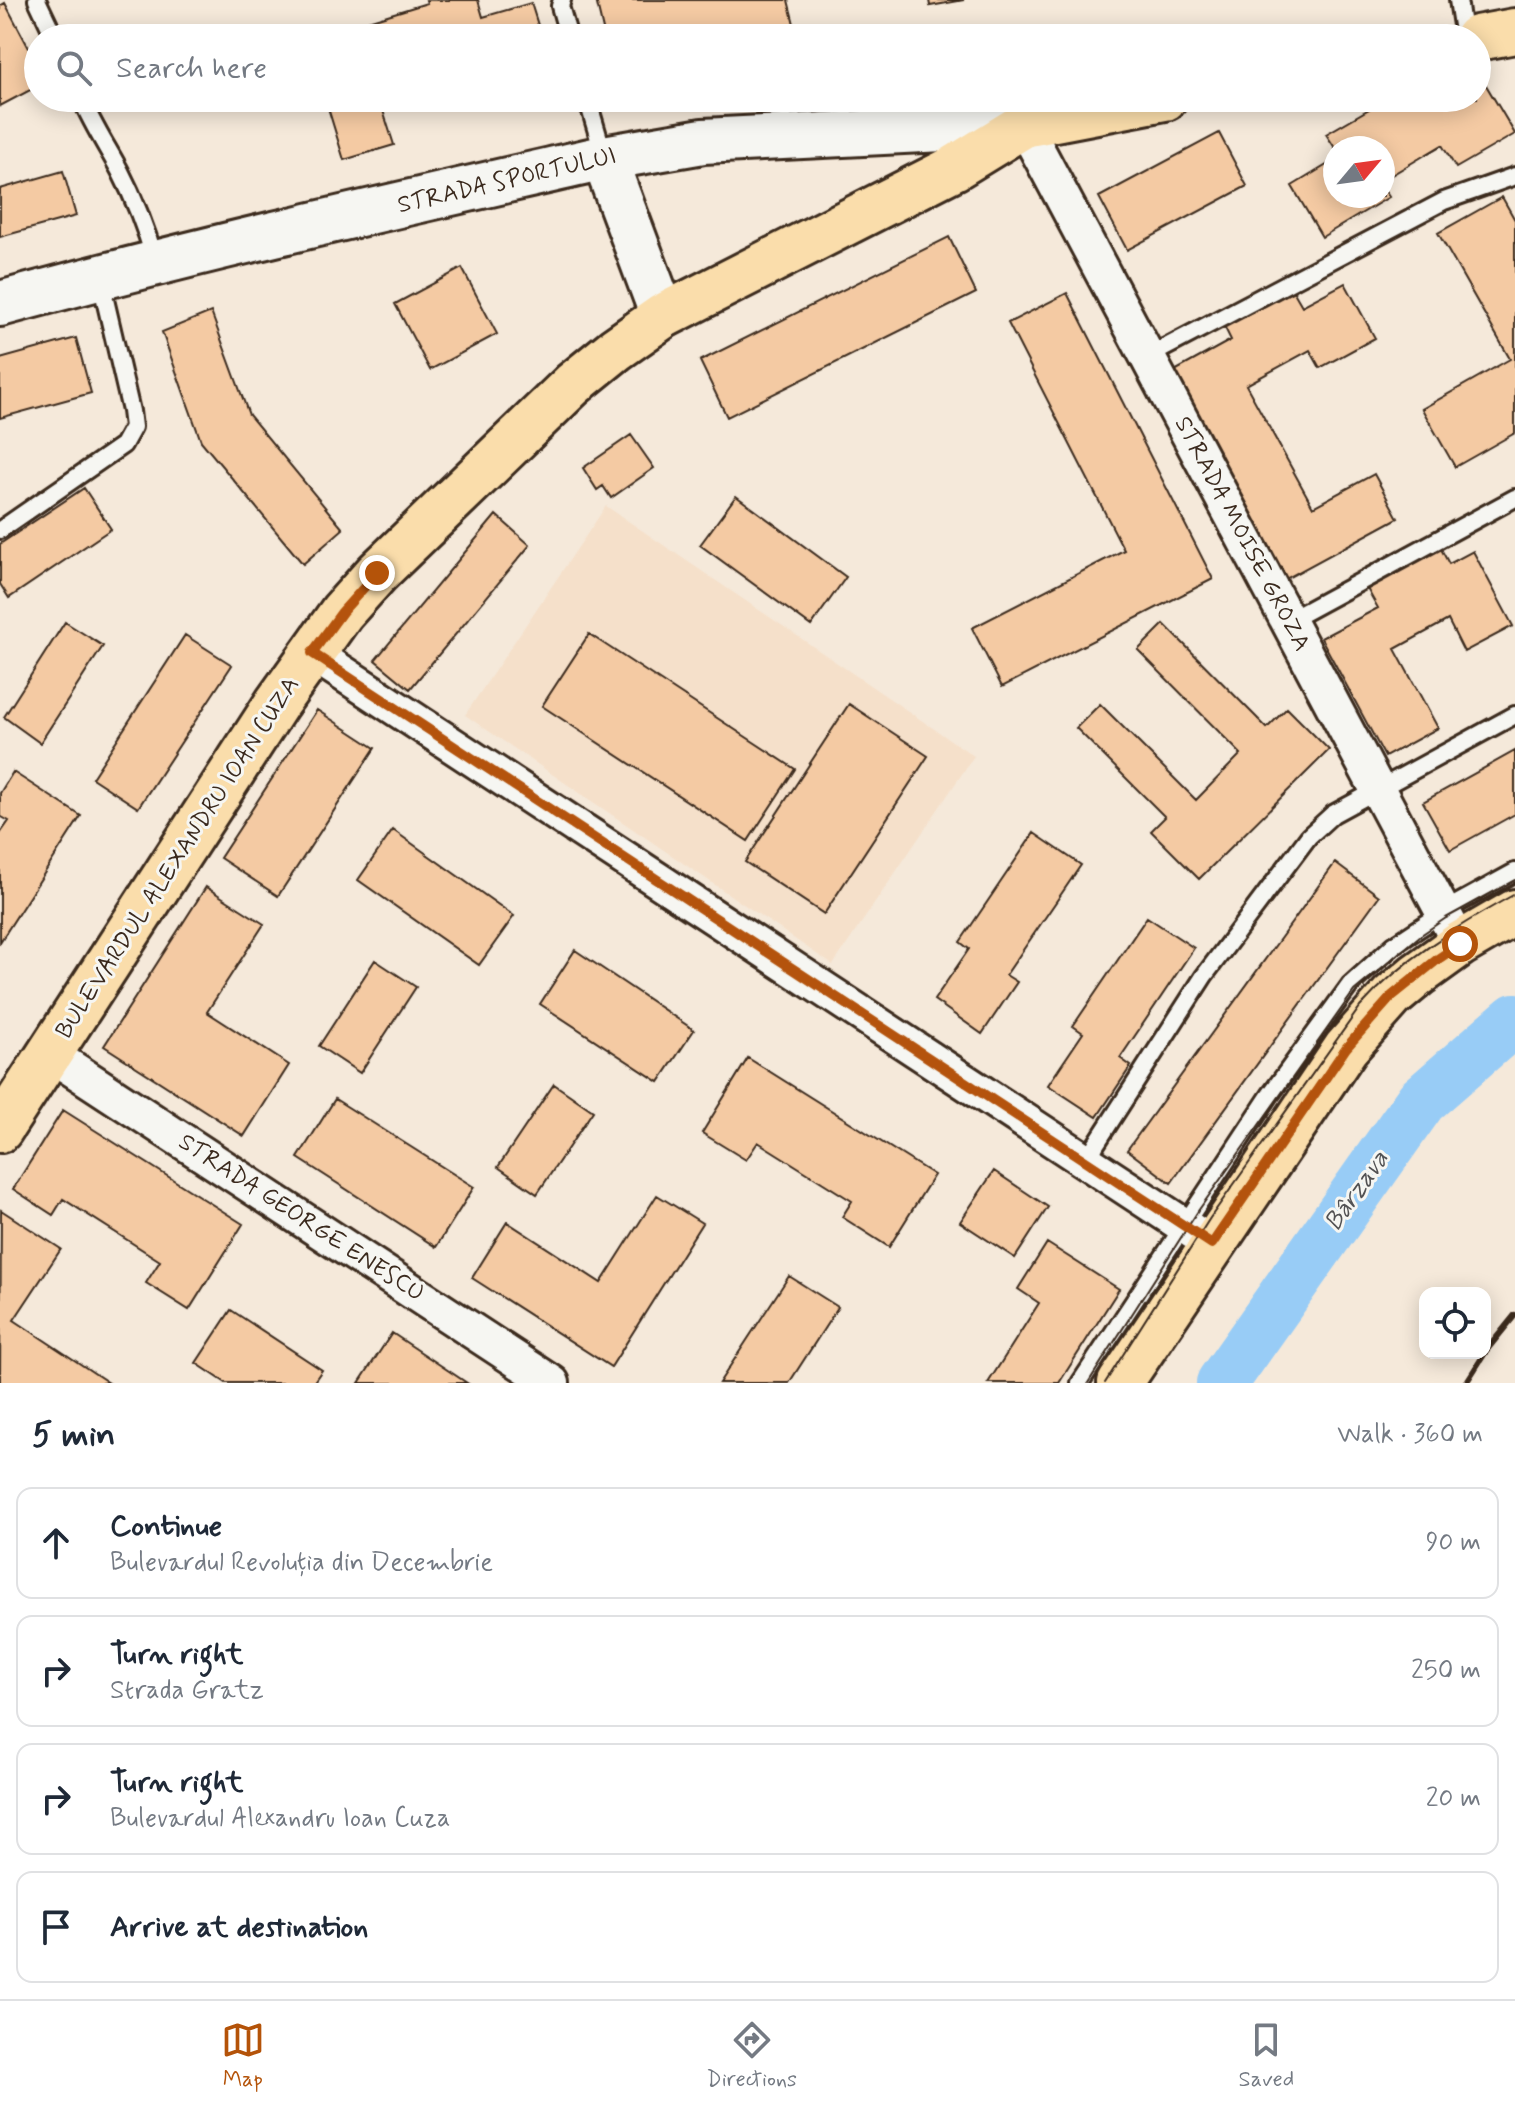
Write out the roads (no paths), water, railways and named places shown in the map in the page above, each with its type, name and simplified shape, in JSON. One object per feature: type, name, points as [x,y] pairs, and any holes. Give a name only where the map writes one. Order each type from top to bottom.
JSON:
[{"type":"main road","points":[[1491,35],[1515,31]]},
{"type":"main road","name":"BULEVARDUL ALEXANDRU IOAN CUZA","points":[[2,1124],[277,703],[342,612],[377,573],[541,413],[616,349],[663,316],[954,168],[1024,125],[1092,112]]},
{"type":"main road","name":"STRADA SPORTULUI","points":[[0,304],[155,263],[604,158],[703,141],[1024,125]]},
{"type":"main road","points":[[604,158],[663,316]]},
{"type":"main road","points":[[1120,1383],[1198,1234],[1346,1048],[1392,996],[1427,967],[1452,928],[1515,912]]},
{"type":"street","name":"STRADA MOISE GROZA","points":[[1024,125],[1452,928]]},
{"type":"street","points":[[312,653],[1198,1234]]},
{"type":"street","name":"STRADA GEORGE ENESCU","points":[[50,1054],[552,1383]]},
{"type":"lane","points":[[37,0],[48,24]]},
{"type":"lane","points":[[562,0],[560,6],[565,24]]},
{"type":"lane","points":[[1458,0],[1462,24]]},
{"type":"lane","points":[[87,112],[138,210],[155,263]]},
{"type":"lane","points":[[591,112],[604,158]]},
{"type":"lane","points":[[1147,357],[1444,201],[1515,177]]},
{"type":"lane","points":[[0,530],[123,445],[133,427],[99,277]]},
{"type":"lane","points":[[1288,621],[1515,498]]},
{"type":"lane","points":[[1087,1162],[1204,976],[1309,836],[1333,814],[1515,715]]},
{"type":"lane","points":[[1452,928],[1515,872]]},
{"type":"lane","points":[[1080,1383],[1198,1234]]},
{"type":"waterway","name":"Bârzava","points":[[1222,1383],[1421,1101],[1515,1019]]},
{"type":"tram line","points":[[1088,1383],[1198,1211],[1354,991],[1421,935],[1515,880]]},
{"type":"tram line","points":[[1105,1383],[1210,1218],[1360,1007],[1394,973],[1433,944],[1515,894]]},
{"type":"railway","points":[[1491,1345],[1515,1315]]},
{"type":"railway","points":[[1466,1383],[1481,1359]]}]
